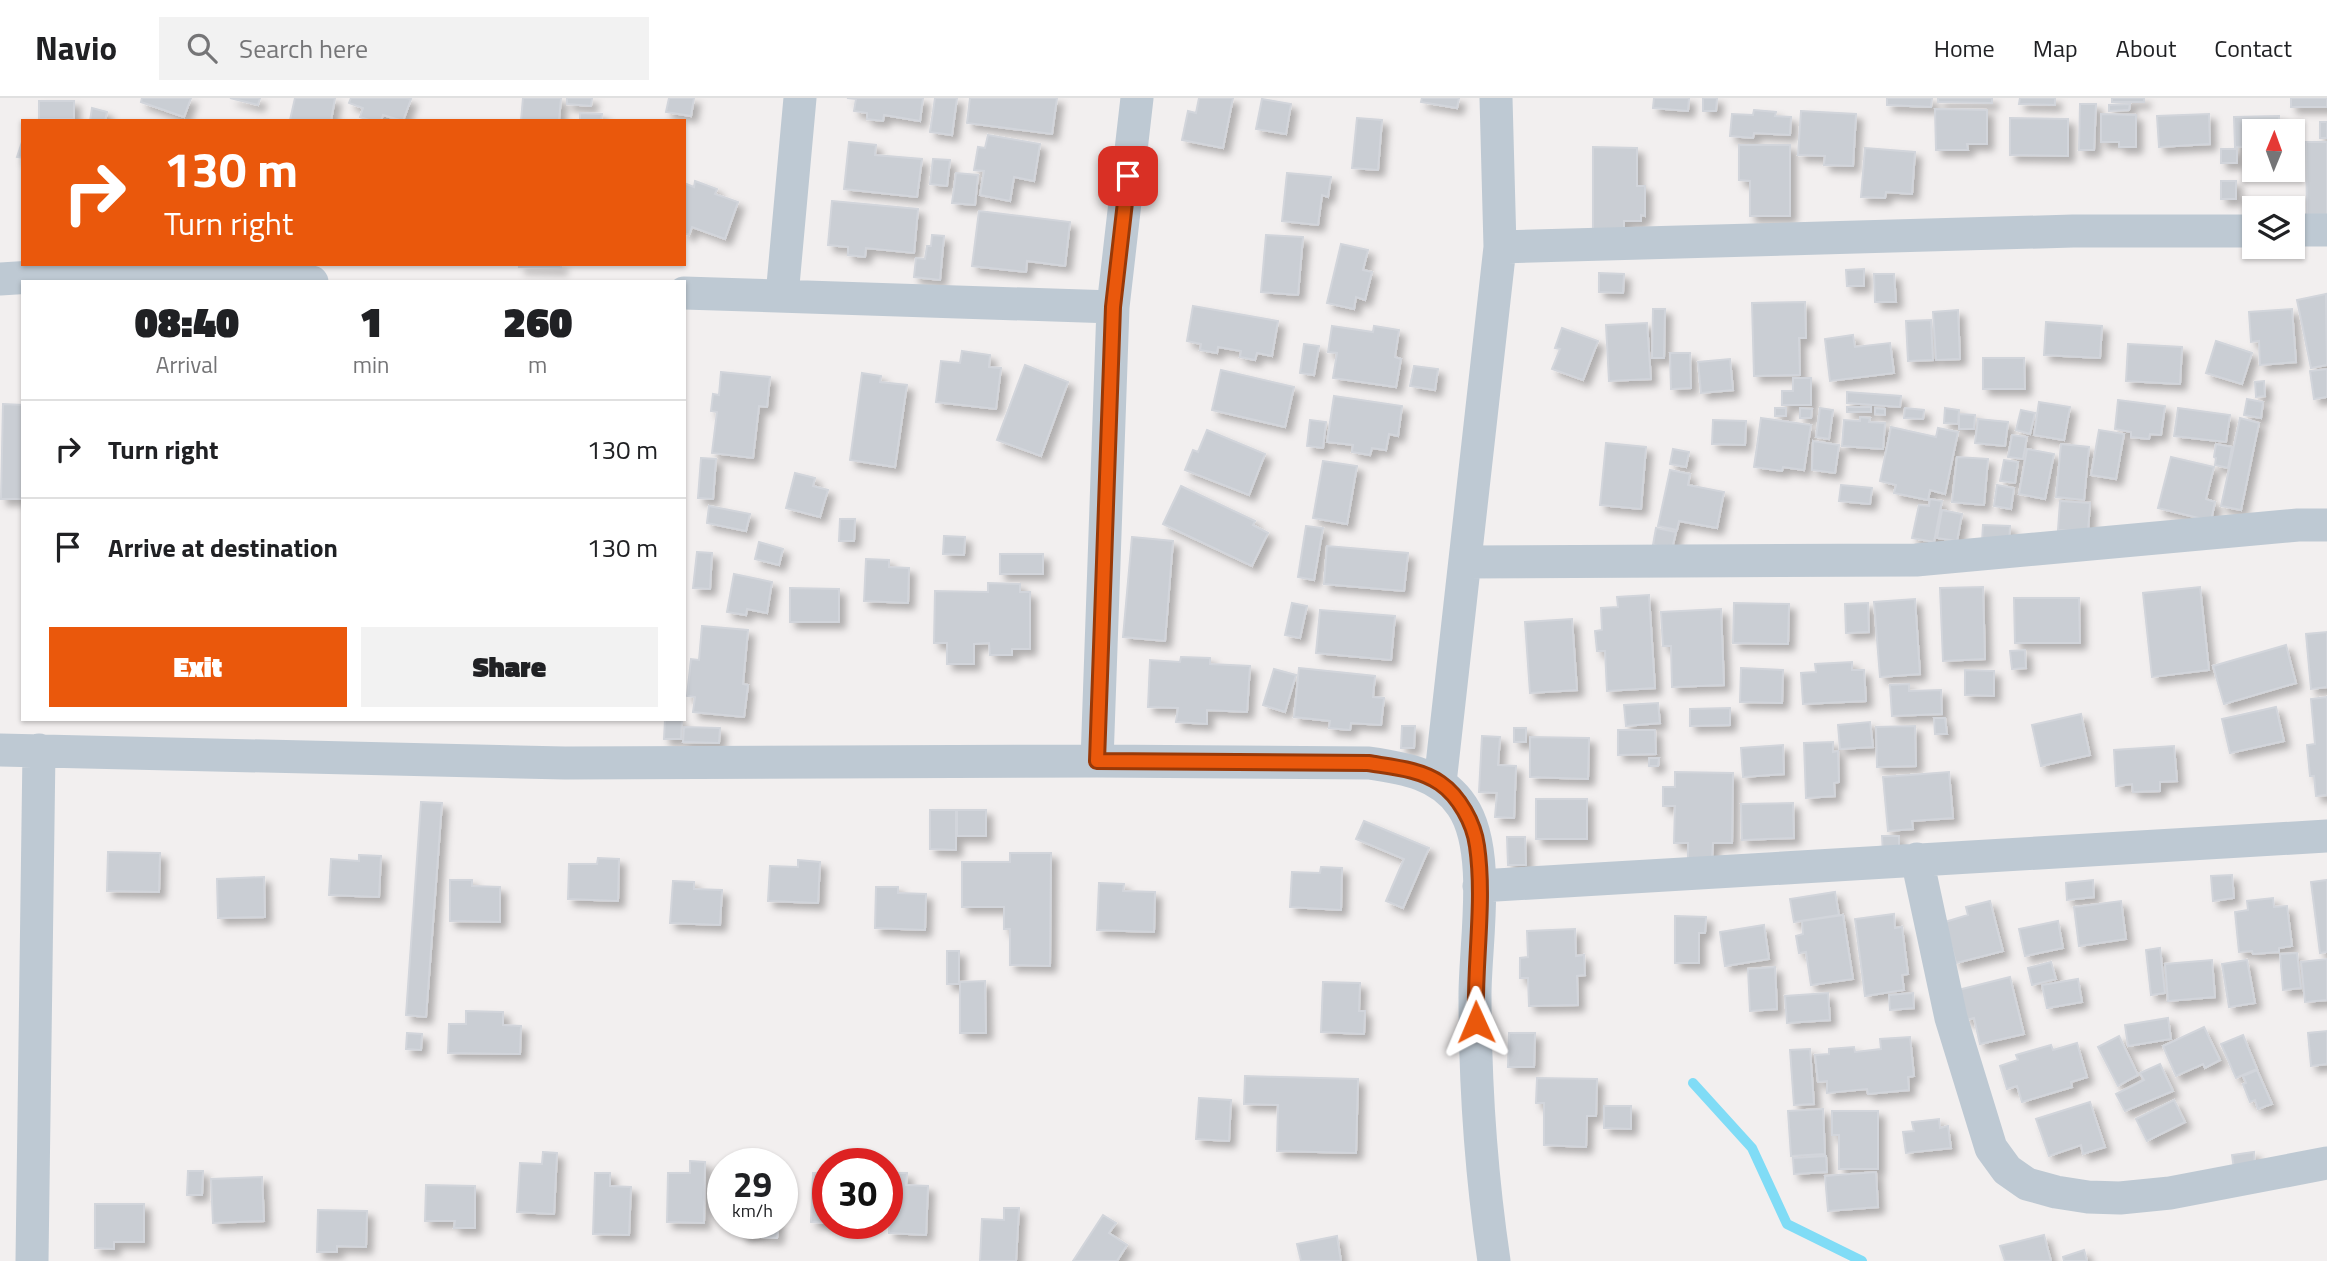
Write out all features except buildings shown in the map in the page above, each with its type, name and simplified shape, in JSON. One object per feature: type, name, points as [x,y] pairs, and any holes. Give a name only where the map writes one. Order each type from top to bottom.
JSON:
[{"type":"street","points":[[782,296],[800,98]]},
{"type":"street","points":[[1097,761],[1113,307],[1137,98]]},
{"type":"street","points":[[1440,783],[1500,247],[1496,98]]},
{"type":"street","points":[[1500,247],[2073,231],[2242,230]]},
{"type":"street","points":[[2305,230],[2327,230]]},
{"type":"street","points":[[0,279],[64,275],[241,280]]},
{"type":"street","points":[[686,293],[1113,307]]},
{"type":"street","points":[[1465,562],[1916,560],[2298,525],[2327,525]]},
{"type":"street","points":[[0,750],[565,763],[1368,763],[1406,769],[1440,783],[1463,806],[1477,843],[1479,886],[1475,995],[1479,1103],[1484,1194],[1494,1261]]},
{"type":"street","points":[[32,1261],[39,750]]},
{"type":"street","points":[[1479,886],[2327,836]]},
{"type":"street","points":[[1917,859],[1951,1018],[1991,1148],[2007,1170],[2027,1184],[2056,1192],[2120,1198],[2170,1193],[2327,1163]]},
{"type":"waterway","points":[[1693,1083],[1752,1148],[1787,1224],[1862,1261]]},
{"type":"route","points":[[1128,176],[1113,307],[1097,761],[1368,763],[1406,769],[1440,783],[1463,806],[1477,843],[1479,886],[1476,1022]]}]
